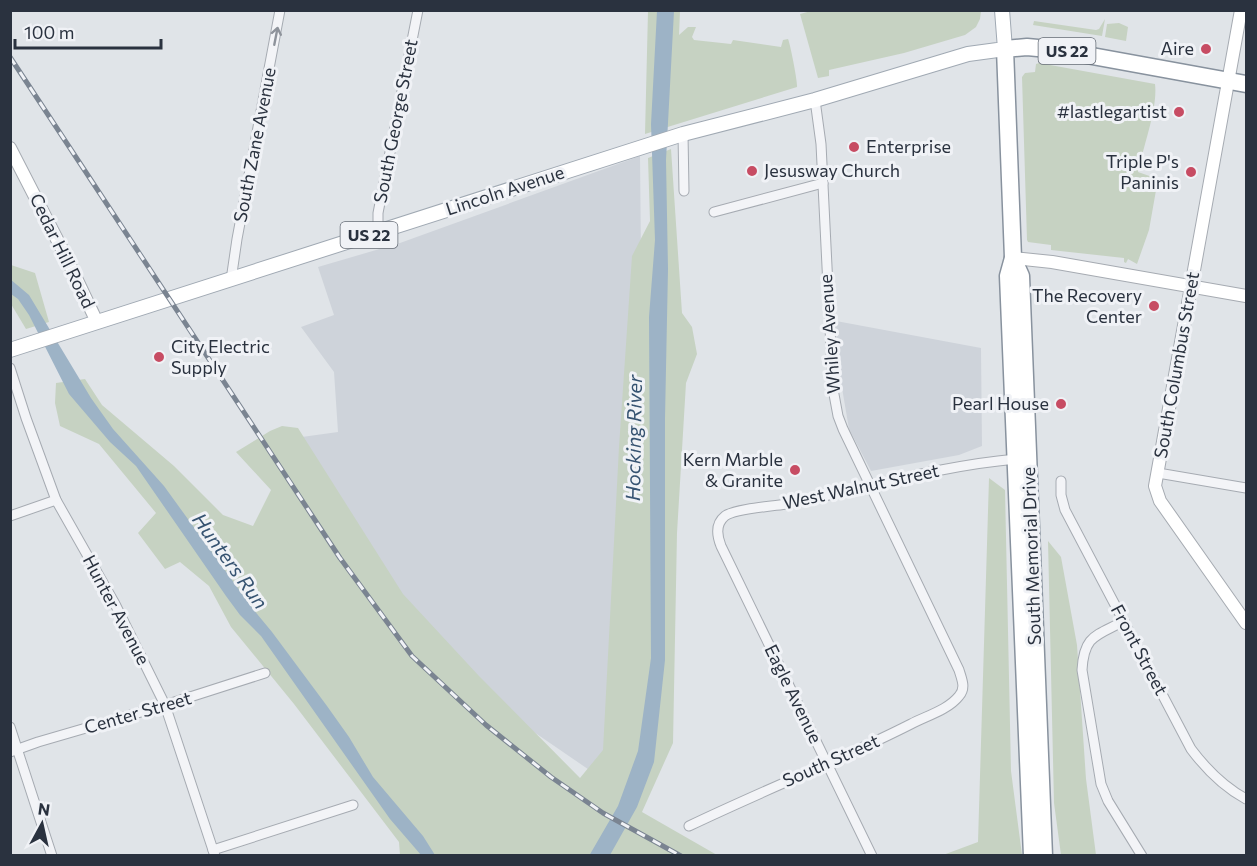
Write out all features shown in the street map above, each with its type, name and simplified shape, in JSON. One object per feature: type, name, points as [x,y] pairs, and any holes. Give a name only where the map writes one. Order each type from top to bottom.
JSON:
[{"type":"highway","name":"US 22","points":[[1005,49],[1027,47],[1059,50],[1246,84]]},
{"type":"highway","name":"South Memorial Drive","points":[[1005,49],[1014,258],[1021,276],[1044,855]]},
{"type":"highway","name":"South Memorial Drive","points":[[1014,258],[1008,276],[1032,855]]},
{"type":"main road","points":[[1002,10],[1005,49]]},
{"type":"main road","name":"Lincoln Avenue","points":[[10,350],[680,135],[815,100],[940,61],[968,54],[1005,49]]},
{"type":"street","name":"South Zane Avenue","points":[[231,280],[280,10]]},
{"type":"street","name":"South George Street","points":[[378,232],[378,213],[418,10]]},
{"type":"street","name":"South Columbus Street","points":[[1241,10],[1155,486],[1160,501],[1246,623]]},
{"type":"street","name":"Whiley Avenue","points":[[815,100],[821,144],[830,345],[835,402],[841,423],[869,485],[959,670],[963,684]]},
{"type":"street","points":[[680,135],[684,191]]},
{"type":"street","name":"Cedar Hill Road","points":[[10,148],[97,322]]},
{"type":"street","points":[[714,212],[823,183]]},
{"type":"street","points":[[1014,258],[1052,262],[1246,296]]},
{"type":"street","name":"Hunter Avenue","points":[[10,368],[56,500],[115,604],[165,705],[214,853]]},
{"type":"street","name":"West Walnut Street","points":[[718,531],[721,520],[729,514],[951,468],[1016,459]]},
{"type":"street","points":[[1158,473],[1246,488]]},
{"type":"street","name":"Front Street","points":[[1061,481],[1061,495],[1065,510],[1191,749],[1220,781],[1246,799]]},
{"type":"street","points":[[10,516],[56,500]]},
{"type":"street","name":"Eagle Avenue","points":[[718,531],[721,546],[872,855]]},
{"type":"street","points":[[1124,621],[1089,640],[1083,652],[1082,670],[1101,784],[1108,801],[1142,855]]},
{"type":"street","name":"Center Street","points":[[14,751],[38,741],[165,705],[265,673]]},
{"type":"street","name":"South Street","points":[[689,826],[869,744],[948,705],[960,695],[963,684]]},
{"type":"street","points":[[10,727],[14,751],[52,855]]},
{"type":"street","points":[[214,853],[353,806]]},
{"type":"shaded area","points":[[640,156],[645,674],[620,791],[506,713],[427,645],[280,440],[338,432],[334,372],[301,327],[334,315],[318,267],[400,243]]},
{"type":"shaded area","points":[[836,321],[981,348],[982,446],[959,455],[871,471],[849,429],[835,347]]},
{"type":"green space","points":[[648,11],[680,11],[679,35],[688,27],[696,27],[692,37],[694,40],[731,44],[733,40],[781,47],[783,40],[788,39],[797,87],[645,134]]},
{"type":"green space","points":[[811,11],[981,11],[976,27],[965,35],[904,53],[829,70],[829,76],[818,78],[800,14]]},
{"type":"green space","points":[[1105,19],[1102,36],[1033,25],[1034,21],[1096,30]]},
{"type":"green space","points":[[1119,23],[1128,27],[1126,41],[1105,37],[1107,24]]},
{"type":"green space","points":[[1036,64],[1155,84],[1152,116],[1138,172],[1158,179],[1149,230],[1137,264],[1128,259],[1126,263],[1124,258],[1051,250],[1051,245],[1027,240],[1022,77],[1025,73],[1035,72]]},
{"type":"green space","points":[[671,149],[682,313],[692,327],[697,354],[686,383],[677,533],[673,743],[642,812],[717,855],[400,855],[399,842],[294,704],[231,627],[209,586],[180,562],[165,569],[138,533],[156,513],[99,444],[60,426],[55,403],[56,383],[85,379],[102,405],[174,466],[223,515],[253,526],[271,490],[236,452],[282,426],[298,428],[403,594],[479,676],[580,778],[603,750],[632,256],[650,221],[648,158]]},
{"type":"green space","points":[[11,265],[35,273],[49,322],[26,329],[11,304]]},
{"type":"green space","points":[[989,478],[1005,490],[1011,771],[1022,855],[943,855],[978,842]]},
{"type":"green space","points":[[1048,541],[1061,557],[1077,645],[1086,779],[1096,855],[1061,855],[1054,803]]},
{"type":"water","points":[[657,11],[674,11],[666,160],[668,269],[665,418],[665,660],[654,762],[637,807],[610,855],[589,856],[618,806],[638,751],[651,658],[649,317],[655,240],[651,124]]},
{"type":"water","points":[[10,279],[29,295],[91,398],[113,429],[164,486],[327,706],[373,777],[423,836],[435,855],[421,855],[390,819],[261,636],[240,615],[226,596],[136,466],[110,442],[69,394],[29,315],[18,299],[11,294]]},
{"type":"railway","points":[[10,57],[340,558],[412,656],[486,725],[551,777],[603,813],[681,856]]},
{"type":"place","name":"Aire","points":[[1206,49]]},
{"type":"place","name":"#lastlegartist","points":[[1179,112]]},
{"type":"place","name":"Enterprise","points":[[854,147]]},
{"type":"place","name":"Jesusway Church","points":[[752,171]]},
{"type":"place","name":"Triple P's Paninis","points":[[1191,172]]},
{"type":"place","name":"The Recovery Center","points":[[1154,306]]},
{"type":"place","name":"City Electric Supply","points":[[159,357]]},
{"type":"place","name":"Pearl House","points":[[1061,404]]},
{"type":"place","name":"Kern Marble & Granite","points":[[795,470]]},
{"type":"water label","name":"Hocking River","points":[[634,438]]},
{"type":"water label","name":"Hunters Run","points":[[230,561]]}]
